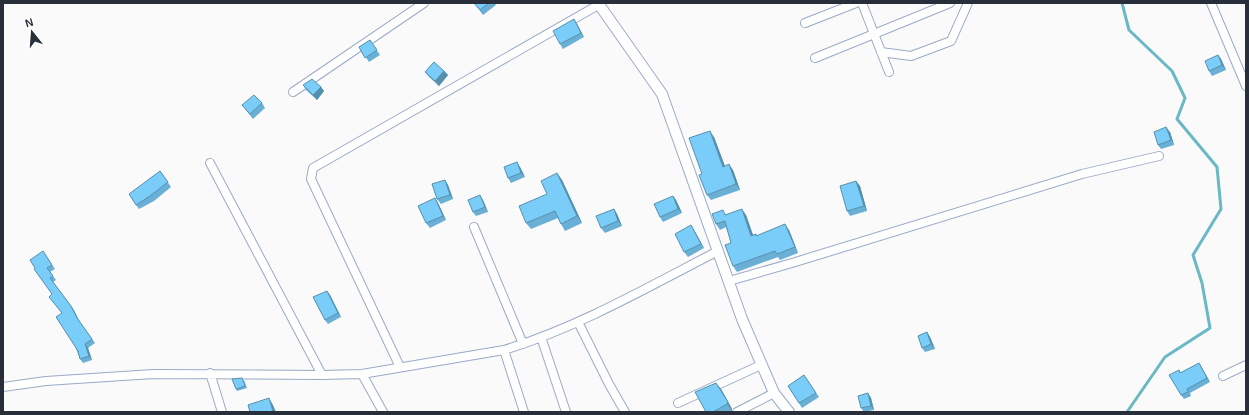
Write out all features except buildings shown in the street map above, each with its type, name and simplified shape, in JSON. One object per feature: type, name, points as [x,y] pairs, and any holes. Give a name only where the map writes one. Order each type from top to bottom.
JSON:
[{"type":"street","points":[[293,92],[424,3]]},
{"type":"street","points":[[805,23],[856,3]]},
{"type":"street","points":[[862,3],[889,72]]},
{"type":"street","points":[[815,58],[950,3]]},
{"type":"street","points":[[881,52],[912,56],[951,41],[968,3]]},
{"type":"street","points":[[1211,3],[1246,86]]},
{"type":"street","points":[[400,367],[311,179],[313,168],[599,4],[662,94],[742,320],[774,393],[789,412]]},
{"type":"street","points":[[729,281],[792,264],[1082,174],[1159,156]]},
{"type":"street","points":[[210,163],[322,375]]},
{"type":"street","points":[[474,227],[523,344]]},
{"type":"street","points":[[3,387],[46,381],[153,374],[362,374],[504,350],[578,322],[718,251]]},
{"type":"street","points":[[578,322],[609,384],[626,412]]},
{"type":"street","points":[[541,337],[566,412]]},
{"type":"street","points":[[504,350],[524,412]]},
{"type":"street","points":[[678,403],[761,365]]},
{"type":"street","points":[[1223,376],[1246,365]]},
{"type":"street","points":[[210,373],[222,412]]},
{"type":"street","points":[[362,374],[383,412]]},
{"type":"street","points":[[736,412],[774,393]]},
{"type":"waterway","points":[[1122,3],[1129,30],[1172,71],[1185,98],[1177,119],[1217,167],[1221,209],[1193,255],[1202,283],[1210,328],[1165,357],[1127,412]]}]
